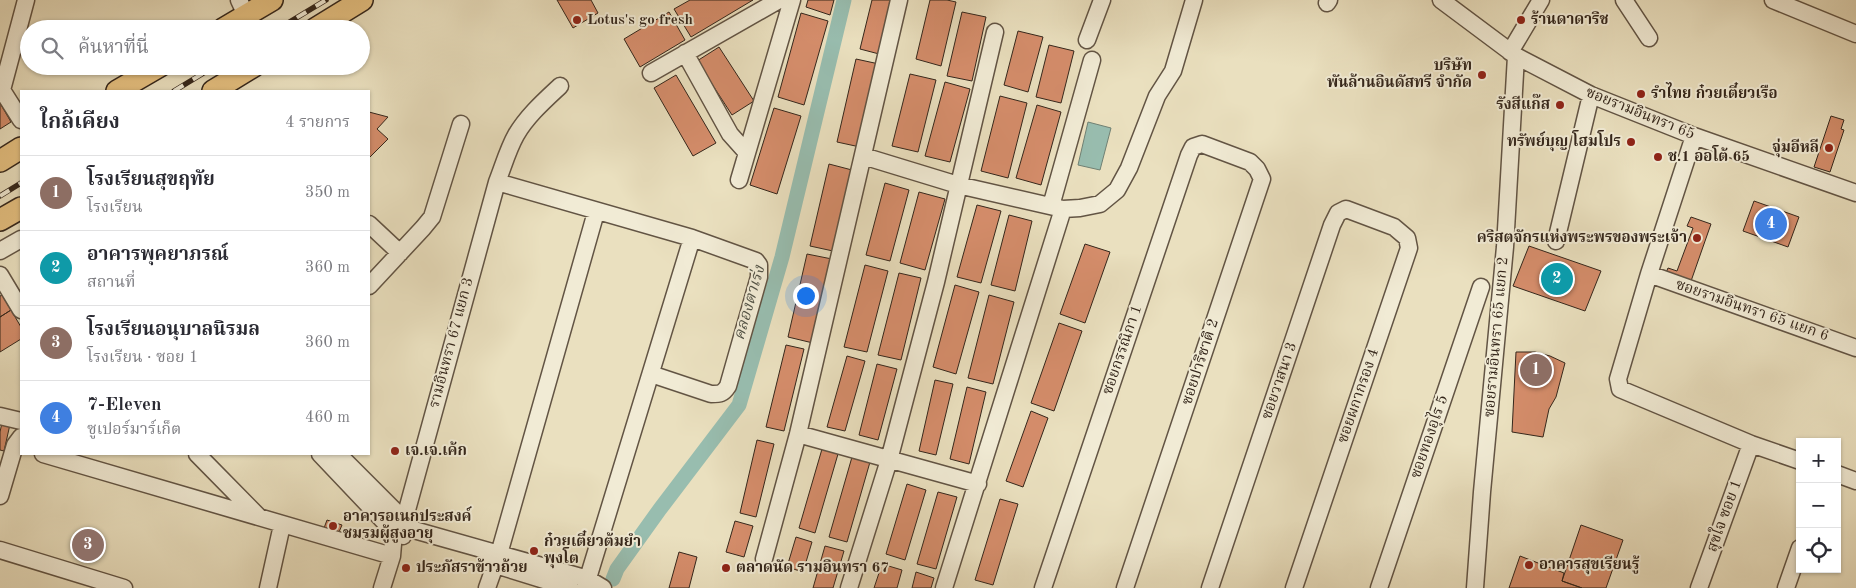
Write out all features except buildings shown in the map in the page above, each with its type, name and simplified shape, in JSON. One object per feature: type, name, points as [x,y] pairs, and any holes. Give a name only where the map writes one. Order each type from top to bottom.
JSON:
[{"type":"main road","points":[[231,20],[242,8],[272,0]]},
{"type":"main road","points":[[330,20],[362,0]]},
{"type":"main road","points":[[120,90],[145,75]]},
{"type":"main road","points":[[215,90],[239,75]]},
{"type":"main road","points":[[0,161],[20,149]]},
{"type":"main road","points":[[0,220],[20,209]]},
{"type":"street","points":[[21,20],[26,0]]},
{"type":"street","points":[[651,73],[779,0]]},
{"type":"street","points":[[739,180],[792,0]]},
{"type":"street","points":[[764,559],[798,434],[899,0]]},
{"type":"street","points":[[1087,40],[1102,0]]},
{"type":"street","points":[[863,156],[958,185],[1057,207],[1080,208],[1100,204],[1117,190],[1129,168],[1157,96],[1173,71],[1194,0]]},
{"type":"street","name":"ซอยรามอินทรา 65","points":[[1441,0],[1513,54],[1591,95],[1694,136],[1856,194]]},
{"type":"street","points":[[1513,54],[1541,0]]},
{"type":"street","points":[[1624,0],[1650,38]]},
{"type":"street","points":[[1773,0],[1856,34]]},
{"type":"street","points":[[20,22],[2,90],[20,118]]},
{"type":"street","points":[[849,588],[889,460],[933,292],[995,32]]},
{"type":"street","points":[[685,53],[730,134],[747,152]]},
{"type":"street","name":"ซอยรามอินทรา 65 แยก 2","points":[[1475,588],[1482,492],[1506,247],[1513,54]]},
{"type":"street","points":[[944,588],[978,484],[1057,207],[1092,60]]},
{"type":"street","name":"รามอินทรา 67 แยก 3","points":[[382,588],[497,182],[514,138],[521,126],[532,112],[560,86]]},
{"type":"street","points":[[1556,241],[1591,95]]},
{"type":"street","points":[[370,285],[432,217],[461,124]]},
{"type":"street","points":[[1694,136],[1649,274],[1618,379],[1620,389],[1751,444],[1796,460]]},
{"type":"street","name":"ซอยกรรณิกา 1","points":[[1043,588],[1189,156],[1194,147],[1202,144],[1227,153]]},
{"type":"street","name":"ซอยปาริชาติ 2","points":[[1125,588],[1262,179],[1250,162],[1227,153]]},
{"type":"street","points":[[497,182],[596,212],[692,238],[756,261],[759,265],[759,278],[728,386],[724,392],[711,394],[651,374]]},
{"type":"street","name":"ซอยวาสนา 3","points":[[1210,588],[1332,225],[1338,213],[1346,209],[1376,220]]},
{"type":"street","points":[[487,588],[497,559],[596,212]]},
{"type":"street","name":"ซอยผกากรอง 4","points":[[1294,588],[1409,248],[1408,238],[1394,228],[1376,220]]},
{"type":"street","points":[[370,225],[400,253]]},
{"type":"street","points":[[339,455],[411,540],[497,559],[595,586],[651,374],[692,238]]},
{"type":"street","points":[[0,251],[20,240]]},
{"type":"street","name":"ซอยรามอินทรา 65 แยก 6","points":[[1649,274],[1856,348]]},
{"type":"street","points":[[0,275],[20,308]]},
{"type":"street","name":"ซอยทองอุไร 5","points":[[1379,588],[1481,287]]},
{"type":"street","points":[[0,416],[20,421]]},
{"type":"street","points":[[798,434],[978,484]]},
{"type":"street","points":[[0,496],[19,443]]},
{"type":"street","name":"สุขใจ ซอย 1","points":[[1699,588],[1751,444]]},
{"type":"street","points":[[46,455],[392,556]]},
{"type":"street","points":[[198,455],[260,518]]},
{"type":"street","points":[[321,455],[399,527]]},
{"type":"street","points":[[1841,475],[1856,481]]},
{"type":"street","points":[[268,588],[282,525]]},
{"type":"street","points":[[0,550],[124,588]]},
{"type":"street","points":[[497,559],[570,588]]},
{"type":"street","points":[[1786,588],[1796,559]]},
{"type":"shaded area","points":[[1088,122],[1111,128],[1100,170],[1078,165]]},
{"type":"waterway","name":"คลองตาเร่ง","points":[[613,579],[617,569],[660,509],[739,405],[782,257],[844,0]]},
{"type":"railway","points":[[293,20],[326,0]]},
{"type":"railway","points":[[176,90],[200,75]]},
{"type":"railway","points":[[0,196],[20,184]]},
{"type":"place","name":"Lotus's go fresh","points":[[577,20]]},
{"type":"place","name":"ร้านดาดาริช","points":[[1521,20]]},
{"type":"place","name":"บริษัท พันล้านอินดัสทรี จำกัด","points":[[1482,75]]},
{"type":"place","name":"รำไทย ก๋วยเตี๋ยวเรือ","points":[[1641,94]]},
{"type":"place","name":"รังสีแก๊ส","points":[[1560,105]]},
{"type":"place","name":"ทรัพย์บุญ โฮมโปร","points":[[1631,142]]},
{"type":"place","name":"จุ่มอีหลี","points":[[1829,148]]},
{"type":"place","name":"ช.1 ออโต้ 65","points":[[1658,157]]},
{"type":"place","name":"7-Eleven","points":[[1771,224]]},
{"type":"place","name":"คริสตจักรแห่งพระพรของพระเจ้า","points":[[1697,238]]},
{"type":"place","name":"อาคารพุคยาภรณ์","points":[[1557,279]]},
{"type":"place","name":"โรงเรียนสุขฤทัย","points":[[1536,370]]},
{"type":"place","name":"เจ.เจ.เค้ก","points":[[395,451]]},
{"type":"place","name":"อาคารอเนกประสงค์ ชมรมผู้สูงอายุ","points":[[333,526]]},
{"type":"place","name":"โรงเรียนอนุบาลนิรมล","points":[[88,545]]},
{"type":"place","name":"ก๋วยเตี๋ยวต้มยำ พุงโต","points":[[534,551]]},
{"type":"place","name":"อาคารสุขเรียนรู้","points":[[1529,565]]},
{"type":"place","name":"ประภัสราข้าวถ้วย","points":[[406,568]]},
{"type":"place","name":"ตลาดนัด รามอินทรา 67","points":[[726,568]]}]
